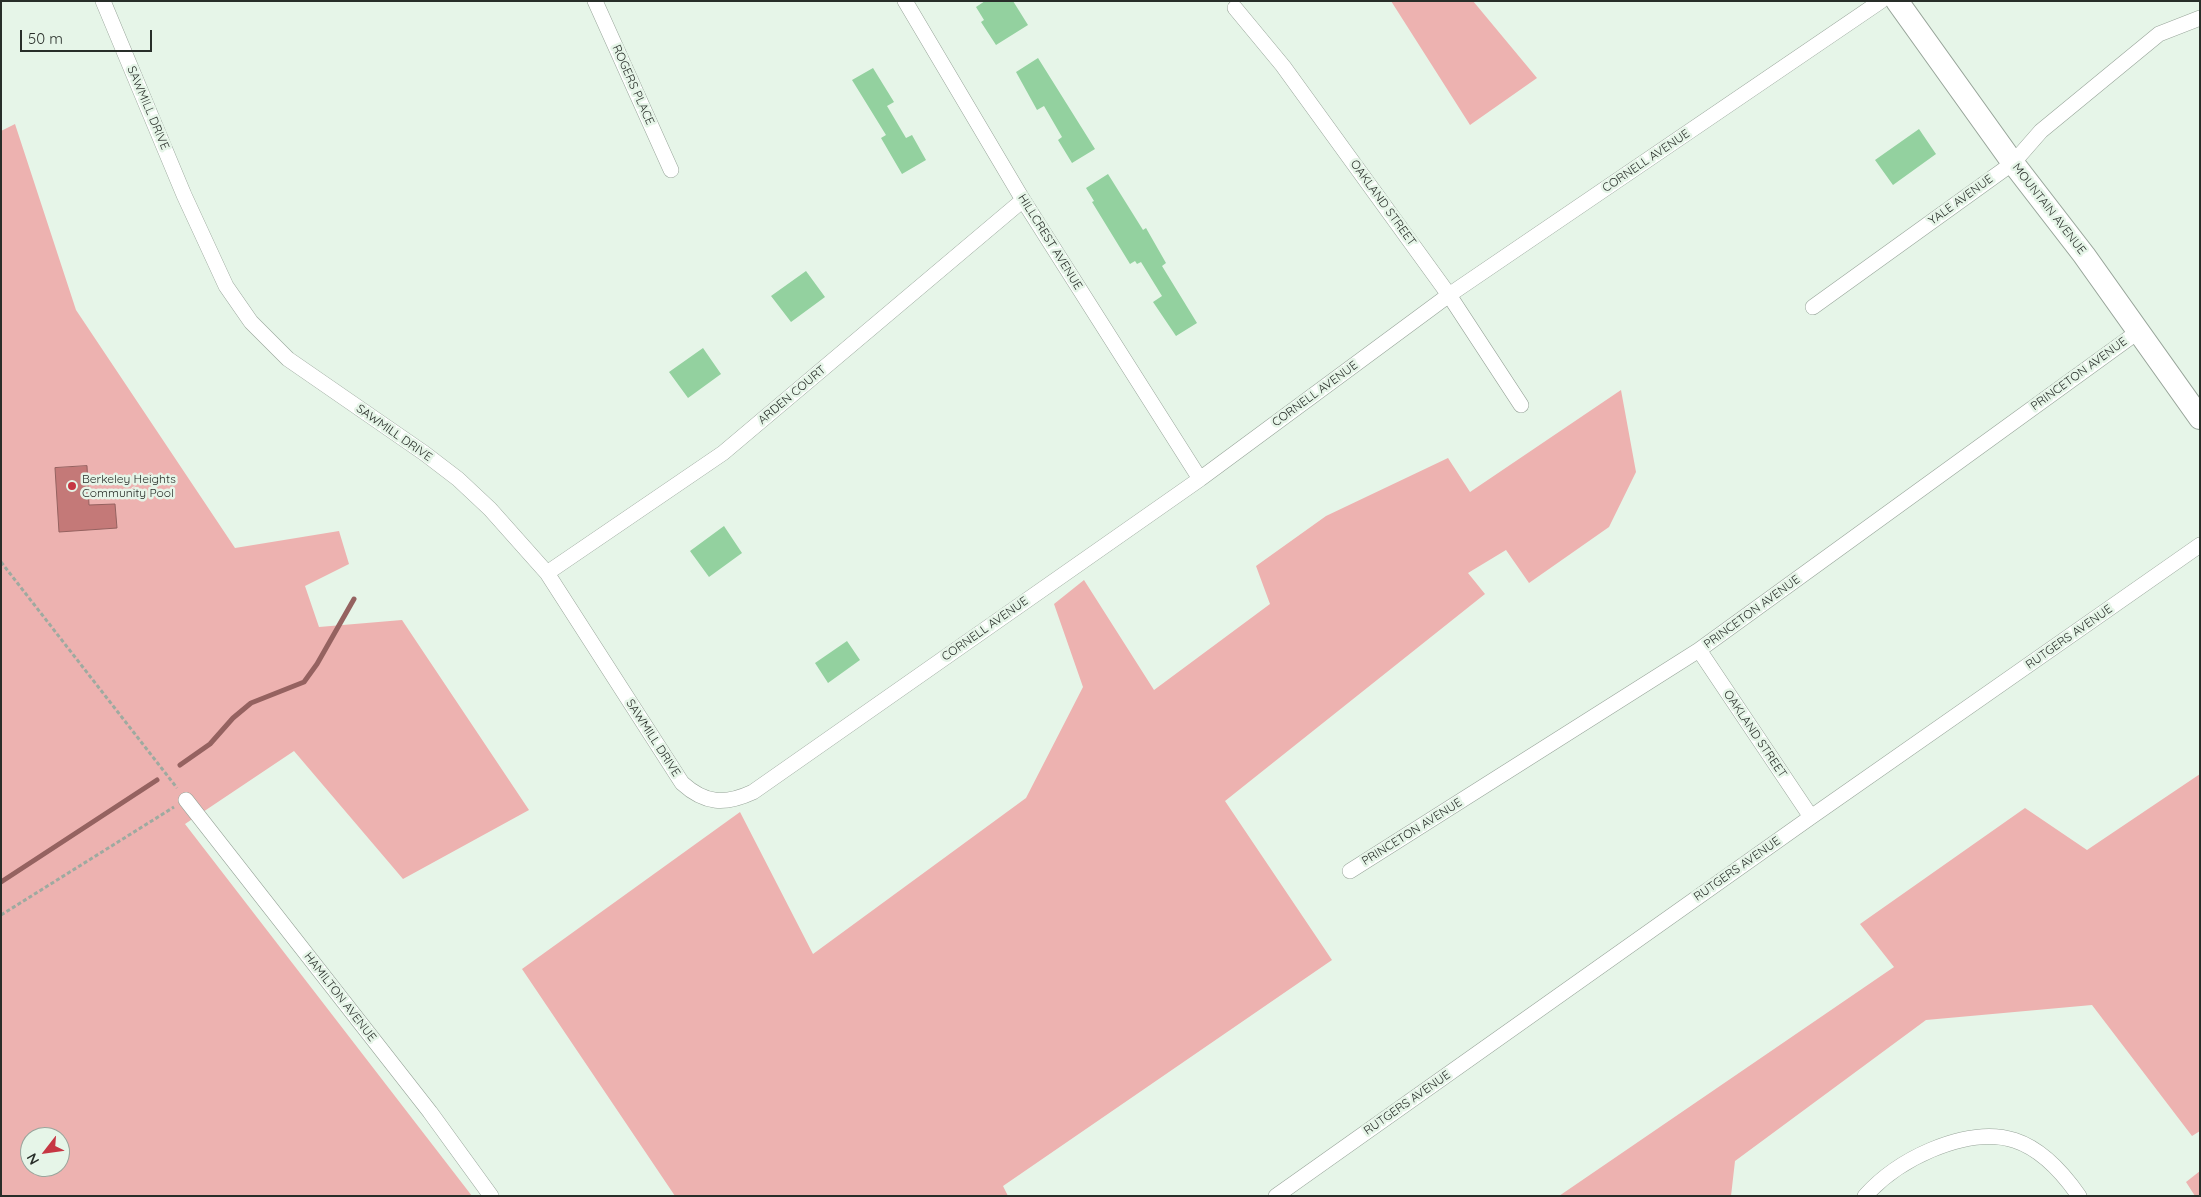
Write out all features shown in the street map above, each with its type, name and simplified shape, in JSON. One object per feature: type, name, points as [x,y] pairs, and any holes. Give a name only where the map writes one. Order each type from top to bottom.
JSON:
[{"type":"main road","name":"MOUNTAIN AVENUE","points":[[1897,1],[2013,163],[2084,254],[2199,415]]},
{"type":"street","name":"SAWMILL DRIVE","points":[[103,1],[184,195],[218,270],[226,286],[250,322],[288,359],[338,395],[382,422],[458,479],[490,509],[547,573],[682,783],[705,798],[721,801],[738,799],[753,792]]},
{"type":"street","name":"ROGERS PLACE","points":[[595,1],[671,170]]},
{"type":"street","name":"HILLCREST AVENUE","points":[[904,1],[1023,200],[1200,480]]},
{"type":"street","name":"CORNELL AVENUE","points":[[753,792],[1200,480],[1449,295],[1881,1]]},
{"type":"street","name":"OAKLAND STREET","points":[[1235,8],[1283,66],[1449,295],[1521,405]]},
{"type":"street","name":"YALE AVENUE","points":[[1814,307],[2013,163],[2041,131],[2159,34],[2200,18]]},
{"type":"street","name":"ARDEN COURT","points":[[547,573],[723,453],[1023,200]]},
{"type":"street","name":"PRINCETON AVENUE","points":[[1350,871],[1699,650],[2138,331]]},
{"type":"street","name":"RUTGERS AVENUE","points":[[1276,1196],[1811,817],[2200,545]]},
{"type":"street","name":"OAKLAND STREET","points":[[1699,650],[1811,817]]},
{"type":"street","name":"HAMILTON AVENUE","points":[[186,800],[430,1112],[491,1196]]},
{"type":"street","points":[[1865,1196],[1887,1175],[1915,1157],[1952,1141],[1973,1136],[1994,1136],[2015,1141],[2044,1155],[2063,1173],[2079,1196]]},
{"type":"path","points":[[1,562],[186,800],[1,915]]},
{"type":"shaded area","points":[[1391,1],[1473,1],[1537,78],[1470,125]]},
{"type":"shaded area","points":[[15,124],[76,310],[235,548],[339,531],[349,564],[305,586],[319,627],[402,620],[529,810],[403,879],[294,751],[185,824],[472,1196],[1,1196],[1,131]]},
{"type":"shaded area","points":[[1621,390],[1636,472],[1609,527],[1529,583],[1506,550],[1468,573],[1485,594],[1225,801],[1332,960],[1003,1186],[1008,1196],[675,1196],[522,969],[740,812],[813,954],[1026,798],[1083,687],[1054,604],[1084,580],[1154,690],[1270,604],[1256,566],[1326,516],[1448,458],[1470,492]]},
{"type":"shaded area","name":"Berkeley Heights Community Pool","points":[[87,466],[89,505],[115,504],[117,528],[59,532],[55,468]]},
{"type":"shaded area","points":[[2200,774],[2200,1131],[2192,1136],[2092,1005],[1926,1020],[1735,1161],[1731,1196],[1559,1196],[1894,967],[1860,924],[2025,808],[2087,850]]},
{"type":"shaded area","points":[[2200,1171],[2200,1196],[2195,1196],[2186,1182]]},
{"type":"building","points":[[985,1],[1013,1],[1028,25],[996,45],[981,22],[984,20],[976,7]]},
{"type":"building","points":[[1038,58],[1095,149],[1072,163],[1058,140],[1062,137],[1044,106],[1037,110],[1016,72]]},
{"type":"building","points":[[873,68],[894,102],[887,106],[906,138],[912,135],[926,160],[902,174],[881,138],[886,135],[852,80]]},
{"type":"building","points":[[1919,129],[1936,154],[1893,185],[1875,160]]},
{"type":"building","points":[[1108,174],[1143,230],[1146,228],[1166,263],[1162,266],[1197,323],[1176,336],[1153,302],[1162,296],[1141,262],[1137,264],[1135,261],[1130,264],[1092,202],[1094,201],[1086,188]]},
{"type":"building","points":[[806,271],[825,297],[791,322],[771,296]]},
{"type":"building","points":[[703,348],[721,374],[688,398],[669,372]]},
{"type":"building","points":[[724,526],[742,553],[709,577],[690,551]]},
{"type":"building","points":[[847,641],[860,660],[828,683],[815,663]]},
{"type":"waterway","points":[[180,765],[210,744],[233,718],[251,703],[304,682],[317,664],[354,599]]},
{"type":"waterway","points":[[1,882],[157,780]]},
{"type":"place","name":"Berkeley Heights Community Pool","points":[[72,486]]}]
